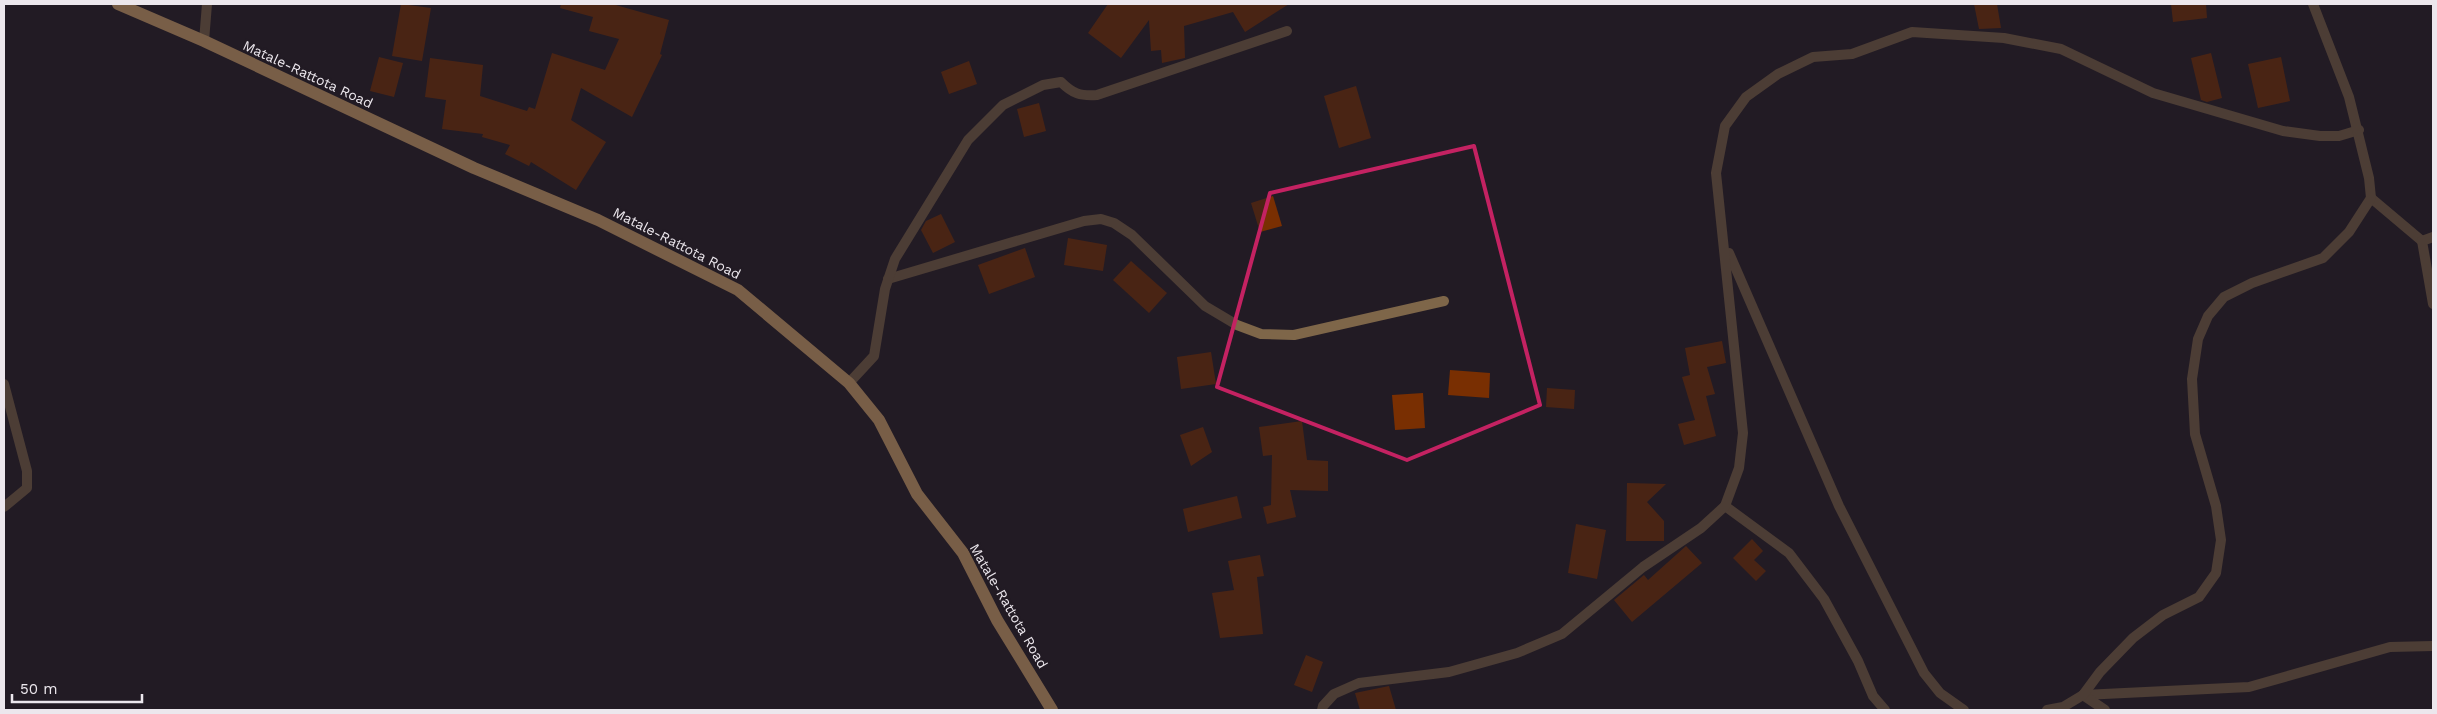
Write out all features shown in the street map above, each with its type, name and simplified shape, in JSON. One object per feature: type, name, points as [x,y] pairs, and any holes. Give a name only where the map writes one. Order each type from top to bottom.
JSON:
[{"type":"main road","name":"Matale-Rattota Road","points":[[118,4],[204,41],[474,168],[598,220],[738,290],[850,383],[879,420],[917,494],[963,553],[997,620],[1052,710]]},
{"type":"street","points":[[204,41],[207,4]]},
{"type":"street","points":[[2313,4],[2350,97],[2359,130],[2371,198],[2422,241],[2433,304]]},
{"type":"street","points":[[850,383],[874,356],[888,279],[895,259],[968,140],[1003,105],[1043,85],[1061,82],[1072,92],[1082,96],[1097,95],[1287,31]]},
{"type":"street","points":[[1322,710],[1322,706],[1334,694],[1358,683],[1449,672],[1517,653],[1562,634],[1643,568],[1701,528],[1725,506],[1739,468],[1743,433],[1725,245],[1716,173],[1725,126],[1746,97],[1778,74],[1813,57],[1852,54],[1912,32],[2004,38],[2061,49],[2152,93],[2283,131],[2320,136],[2339,136],[2359,130]]},
{"type":"street","points":[[2047,710],[2063,707],[2083,695],[2100,672],[2133,638],[2163,615],[2199,597],[2216,573],[2222,540],[2216,506],[2195,434],[2192,379],[2198,339],[2208,316],[2224,297],[2252,283],[2323,258],[2349,232],[2371,198]]},
{"type":"street","points":[[888,279],[1084,221],[1101,219],[1114,223],[1132,235],[1205,306],[1237,325],[1261,334],[1294,335],[1444,301]]},
{"type":"street","points":[[2422,241],[2433,237]]},
{"type":"street","points":[[1725,245],[1839,506],[1924,674],[1940,693],[1964,710]]},
{"type":"street","points":[[4,384],[28,471],[27,488],[4,507]]},
{"type":"street","points":[[1725,506],[1789,553],[1824,599],[1858,661],[1873,696],[1884,710]]},
{"type":"street","points":[[2083,695],[2249,687],[2390,647],[2433,646]]},
{"type":"street","points":[[2083,695],[2105,710]]},
{"type":"highlighted area","points":[[1474,146],[1540,405],[1407,460],[1217,387],[1270,193]]},
{"type":"building","points":[[401,4],[431,8],[422,61],[392,56]]},
{"type":"building","points":[[561,4],[612,4],[669,20],[660,54],[662,55],[632,117],[581,88],[571,120],[606,142],[576,190],[531,162],[529,166],[505,154],[510,145],[482,137],[483,134],[442,129],[446,100],[425,97],[430,58],[483,65],[480,96],[527,111],[529,107],[535,109],[552,53],[605,70],[619,39],[589,31],[593,17],[560,8]]},
{"type":"building","points":[[1108,4],[1289,4],[1245,32],[1233,12],[1184,26],[1185,58],[1162,63],[1161,50],[1151,51],[1149,20],[1121,58],[1088,33]]},
{"type":"building","points":[[1974,4],[1997,4],[2001,28],[1979,29]]},
{"type":"building","points":[[2171,4],[2206,4],[2207,18],[2173,22]]},
{"type":"building","points":[[2211,53],[2222,98],[2207,102],[2201,100],[2191,58]]},
{"type":"building","points":[[379,57],[403,63],[394,97],[370,91]]},
{"type":"building","points":[[2281,57],[2290,101],[2258,108],[2248,64]]},
{"type":"building","points":[[969,61],[977,84],[949,94],[941,72]]},
{"type":"building","points":[[1356,86],[1371,138],[1339,148],[1324,96]]},
{"type":"building","points":[[1039,103],[1046,131],[1024,137],[1017,109]]},
{"type":"building","points":[[1273,196],[1282,226],[1260,232],[1251,203]]},
{"type":"building","points":[[941,214],[955,242],[933,253],[921,230],[926,221]]},
{"type":"building","points":[[1068,238],[1107,245],[1103,271],[1064,265]]},
{"type":"building","points":[[1025,248],[1035,277],[989,294],[978,265]]},
{"type":"building","points":[[1131,261],[1167,293],[1149,313],[1113,280]]},
{"type":"building","points":[[1722,341],[1726,363],[1707,367],[1715,394],[1706,396],[1716,436],[1684,445],[1678,424],[1695,420],[1682,377],[1690,375],[1685,348]]},
{"type":"building","points":[[1211,352],[1216,384],[1181,389],[1177,357]]},
{"type":"building","points":[[1450,370],[1490,373],[1489,398],[1448,395]]},
{"type":"building","points":[[1547,388],[1575,390],[1574,409],[1546,407]]},
{"type":"building","points":[[1423,393],[1425,428],[1395,430],[1392,395]]},
{"type":"building","points":[[1302,421],[1307,460],[1328,461],[1328,491],[1290,490],[1296,517],[1267,524],[1263,507],[1271,505],[1272,455],[1263,456],[1259,427]]},
{"type":"building","points":[[1203,427],[1212,452],[1191,466],[1180,435]]},
{"type":"building","points":[[1627,483],[1666,484],[1647,502],[1664,521],[1664,541],[1626,541]]},
{"type":"building","points":[[1237,496],[1242,518],[1188,532],[1183,509]]},
{"type":"building","points":[[1576,524],[1606,530],[1597,579],[1568,573]]},
{"type":"building","points":[[1752,539],[1763,551],[1754,560],[1766,571],[1756,581],[1733,558]]},
{"type":"building","points":[[1686,546],[1702,563],[1632,622],[1614,600],[1644,575],[1648,580]]},
{"type":"building","points":[[1260,555],[1264,576],[1257,577],[1263,634],[1220,638],[1212,593],[1234,590],[1228,561]]},
{"type":"building","points":[[1306,655],[1323,662],[1312,692],[1294,685]]},
{"type":"building","points":[[1389,686],[1396,710],[1360,710],[1355,693]]}]
